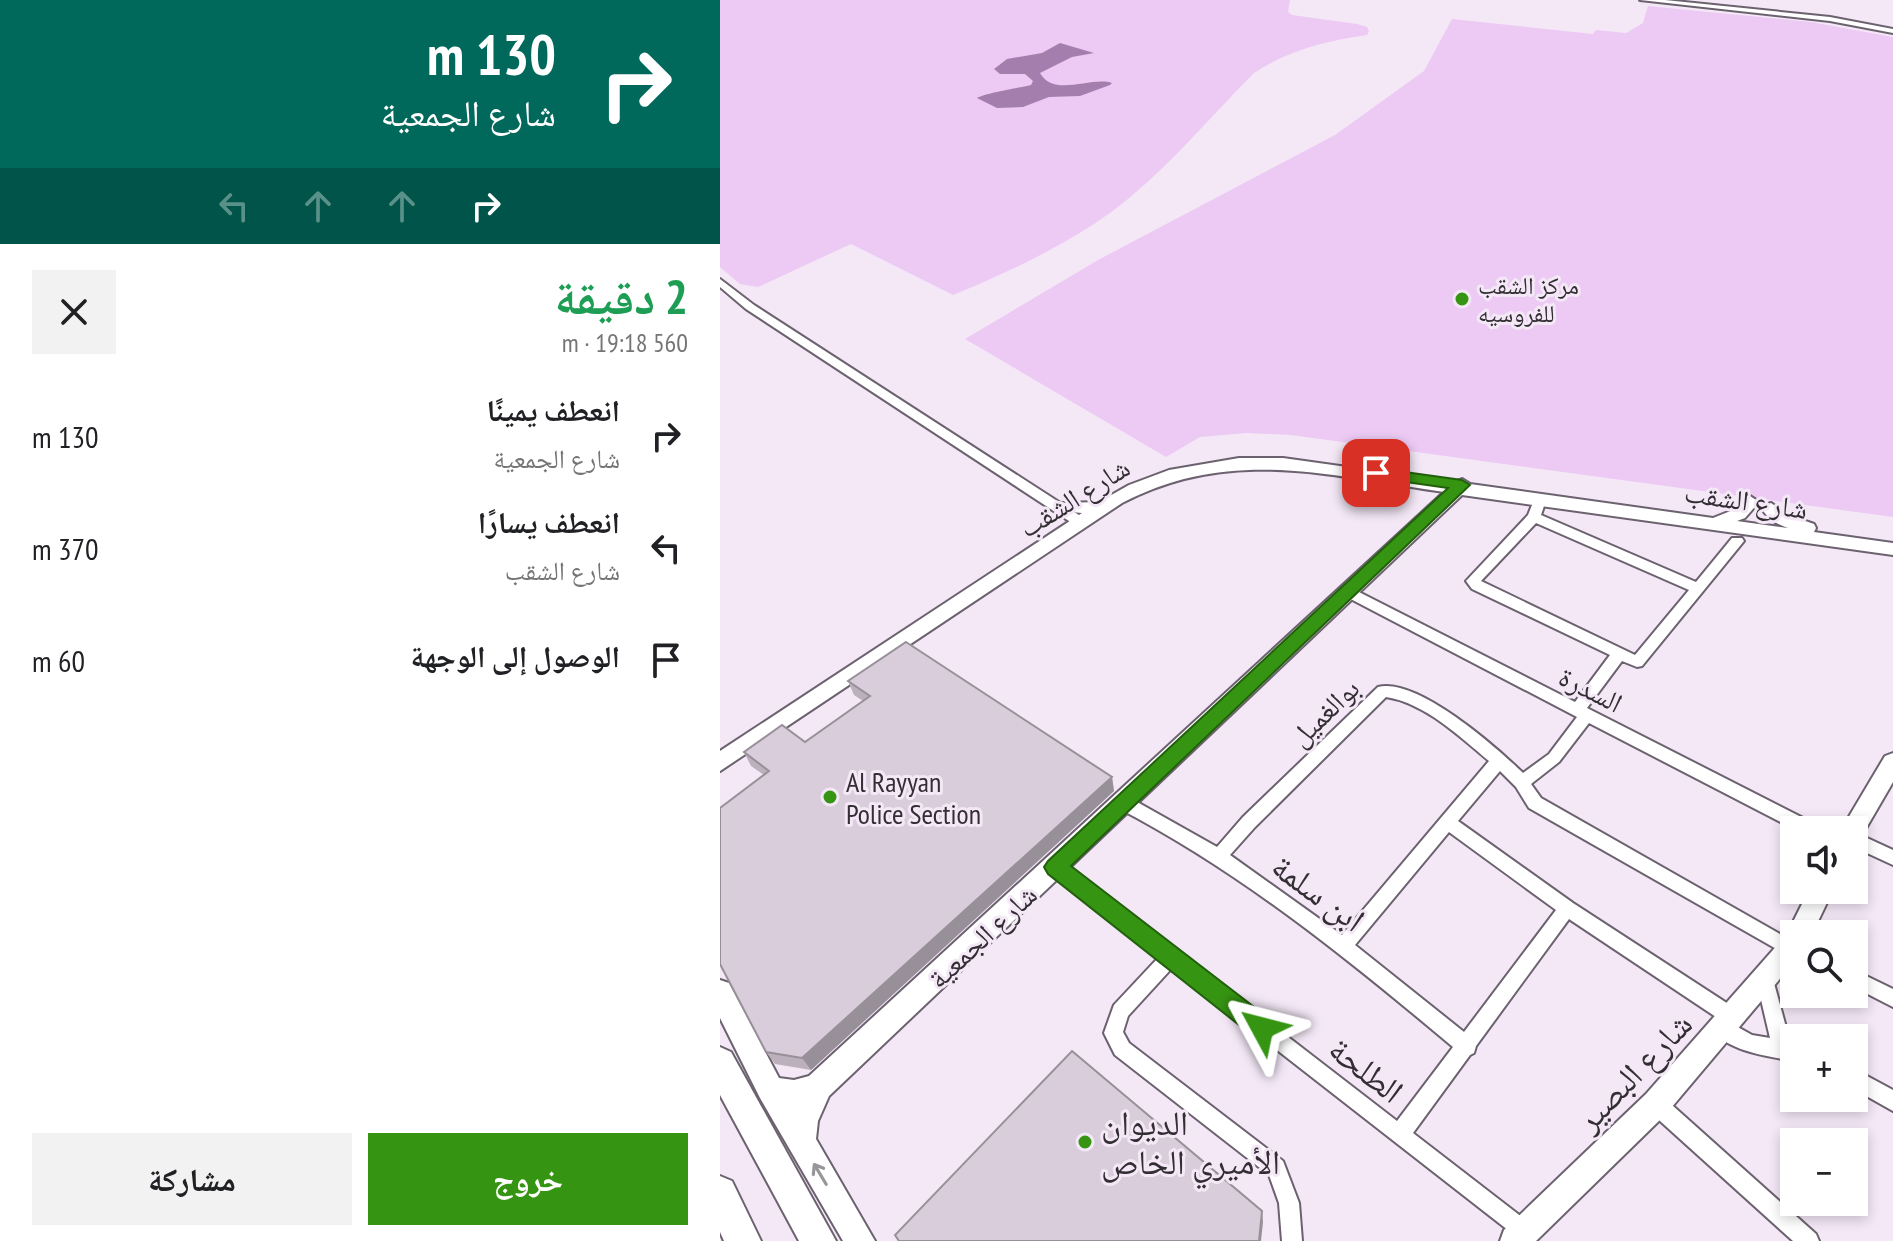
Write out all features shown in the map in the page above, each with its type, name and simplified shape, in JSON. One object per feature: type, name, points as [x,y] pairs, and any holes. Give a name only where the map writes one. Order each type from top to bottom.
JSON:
[{"type":"highway","points":[[720,1063],[818,1241]]},
{"type":"highway","points":[[720,1193],[743,1241]]},
{"type":"street","points":[[1644,0],[1830,19],[1893,31]]},
{"type":"street","points":[[720,282],[750,307],[1072,510]]},
{"type":"street","name":"شارع الشقب","points":[[991,580],[1060,531],[1072,510],[1155,476],[1218,461],[1284,460],[1460,487],[1888,544]]},
{"type":"street","name":"شارع الشقب","points":[[720,762],[991,580],[1126,494],[1158,479],[1232,463],[1270,463],[1402,478]]},
{"type":"street","name":"شارع الشقب","points":[[1460,487],[1537,508],[1888,544]]},
{"type":"street","name":"شارع الجمعية","points":[[801,1142],[804,1121],[819,1086],[1460,487]]},
{"type":"street","points":[[1721,520],[1739,514],[1750,502]]},
{"type":"street","points":[[1698,588],[1537,508],[1475,575],[1473,581],[1477,586],[1637,662],[1737,541]]},
{"type":"street","points":[[1771,509],[1781,519],[1795,525],[1888,544]]},
{"type":"street","name":"السدرة","points":[[1348,592],[1784,816]]},
{"type":"street","points":[[1522,782],[1554,758],[1619,654]]},
{"type":"street","name":"بوالغميل","points":[[1218,857],[1249,822],[1383,691],[1389,691],[1428,708],[1500,760],[1522,782],[1535,803],[1780,936]]},
{"type":"street","name":"شارع الشقب","points":[[720,756],[802,705]]},
{"type":"street","points":[[1344,945],[1500,760]]},
{"type":"street","points":[[1861,816],[1893,762]]},
{"type":"street","name":"ابن سلمة","points":[[1124,803],[1218,857],[1344,945],[1467,1047]]},
{"type":"street","points":[[1447,822],[1727,1023],[1749,1043],[1780,1049]]},
{"type":"street","points":[[1868,846],[1893,858]]},
{"type":"street","name":"الطلحة","points":[[1055,867],[1399,1135],[1520,1237]]},
{"type":"street","points":[[1399,1135],[1567,908]]},
{"type":"street","points":[[1171,957],[1120,1011],[1113,1033],[1122,1049],[1276,1168],[1288,1190],[1293,1219],[1292,1241]]},
{"type":"street","name":"شارع البصير","points":[[1520,1237],[1656,1104],[1780,960]]},
{"type":"street","points":[[1765,978],[1780,1026]]},
{"type":"street","points":[[1868,985],[1893,998]]},
{"type":"street","points":[[720,992],[770,1088],[860,1241]]},
{"type":"street","points":[[770,1088],[785,1095],[805,1093],[819,1086]]},
{"type":"street","points":[[1868,1086],[1893,1101]]},
{"type":"street","points":[[1656,1104],[1809,1241]]},
{"type":"shaded area","points":[[720,0],[1290,0],[1288,12],[1292,15],[1357,24],[1367,27],[1369,31],[1367,35],[1294,52],[1254,73],[1130,198],[1053,248],[973,287],[953,295],[851,244],[758,287],[740,284],[720,267]]},
{"type":"shaded area","name":"مركز الشقب للفروسيه","points":[[1648,6],[1811,22],[1893,37],[1893,517],[1291,435],[1246,433],[1200,437],[1166,457],[965,339],[1098,260],[1335,135],[1424,71],[1452,19],[1593,34],[1596,30],[1626,33],[1643,23]]},
{"type":"shaded area","points":[[1060,43],[1094,53],[1072,57],[1040,73],[1046,80],[1063,85],[1112,83],[1080,96],[1049,97],[1023,107],[997,108],[977,98],[1031,85],[1033,81],[1025,74],[1000,74],[994,69],[1007,59],[1042,53]]},
{"type":"building","points":[[906,642],[1112,777],[802,1058],[766,1052],[720,964],[720,808],[769,771],[744,752],[782,725],[805,742],[870,696],[848,681]]},
{"type":"building","name":"الديوان الأميري الخاص","points":[[1072,1051],[1262,1211],[1259,1241],[899,1241],[895,1235]]},
{"type":"place","name":"مركز الشقب للفروسيه","points":[[1462,299]]},
{"type":"place","name":"Al Rayyan Police Section","points":[[830,797]]},
{"type":"place","name":"الديوان الأميري الخاص","points":[[1085,1142]]},
{"type":"route","points":[[1262,1028],[1055,867],[1462,485],[1376,473]]}]
